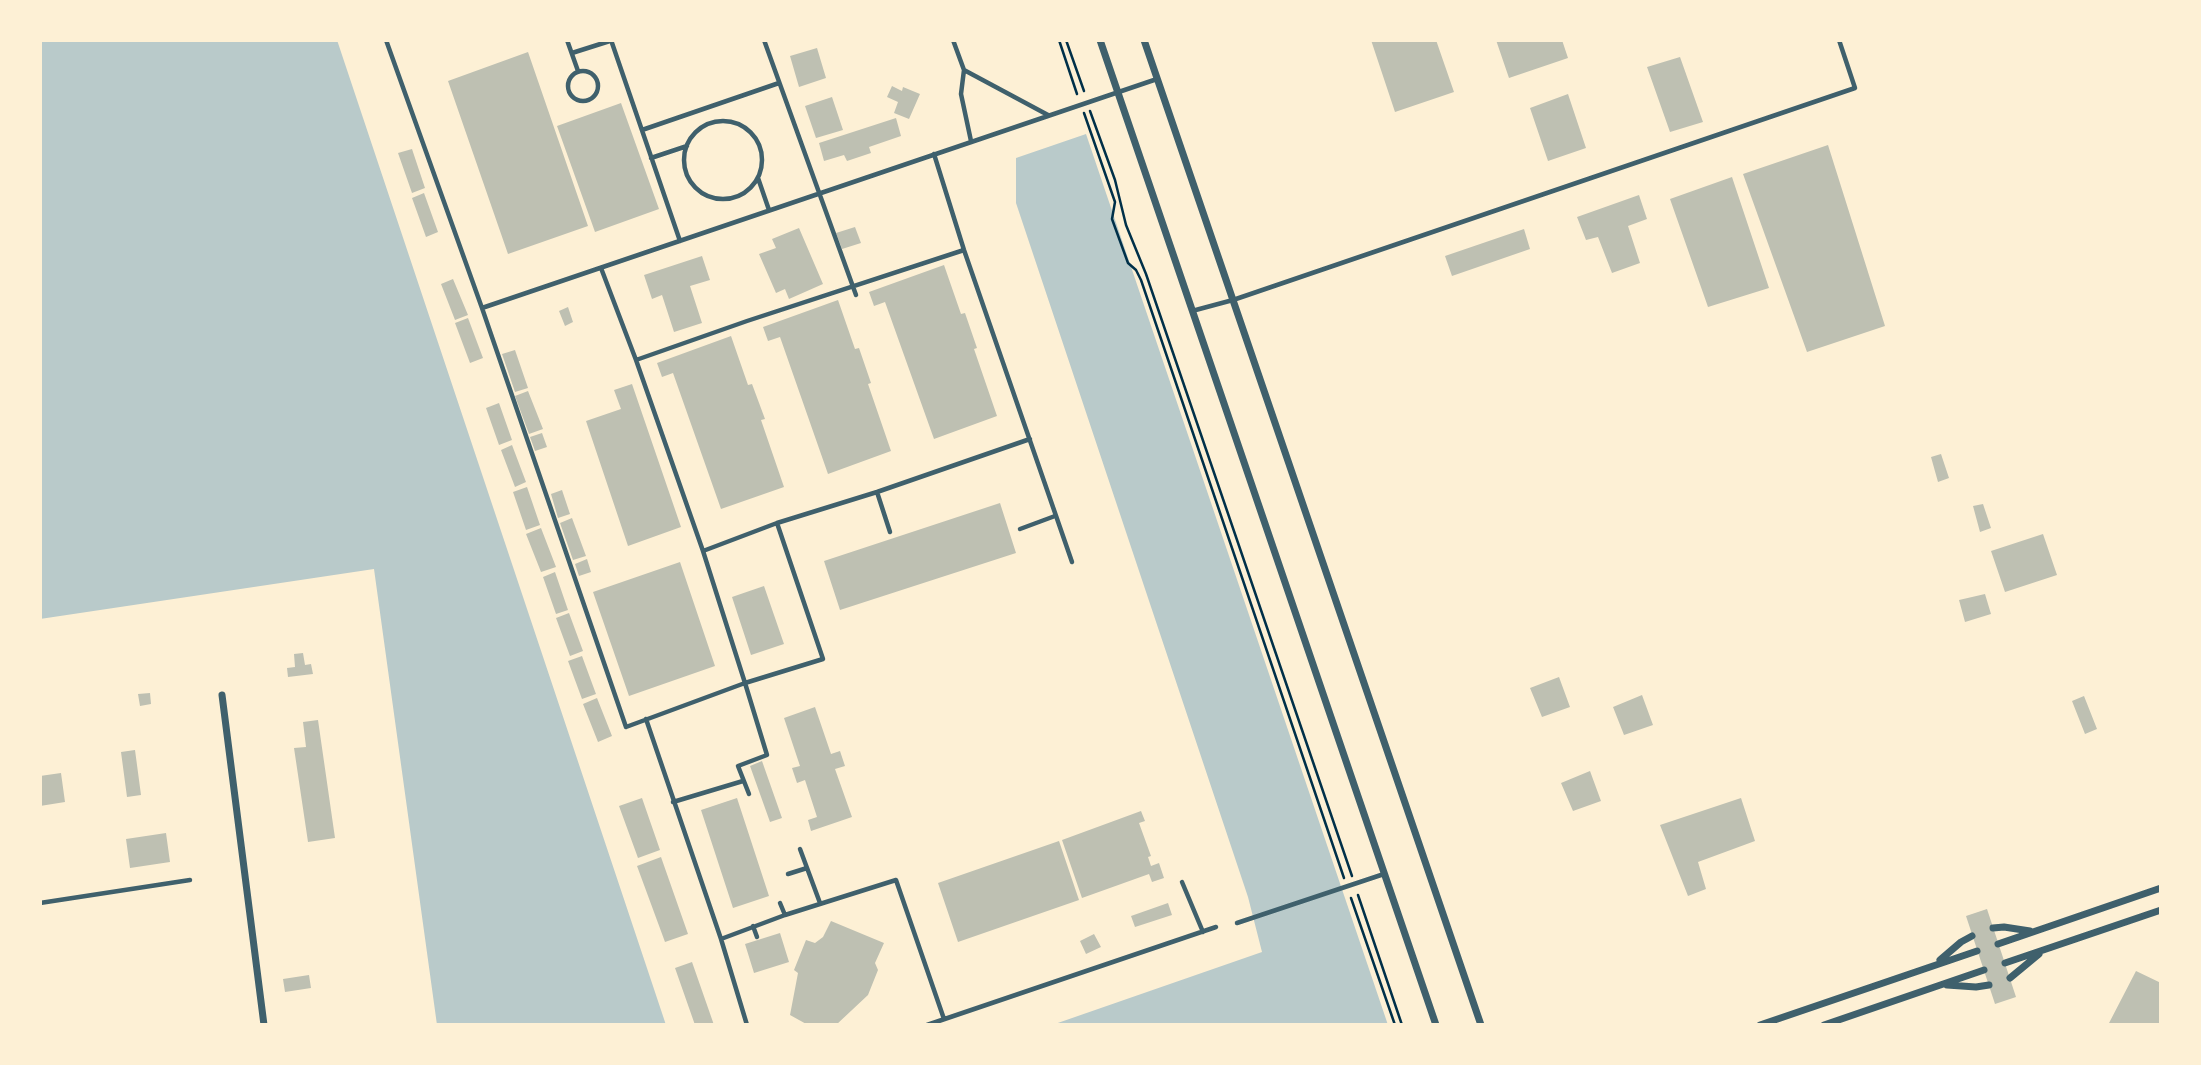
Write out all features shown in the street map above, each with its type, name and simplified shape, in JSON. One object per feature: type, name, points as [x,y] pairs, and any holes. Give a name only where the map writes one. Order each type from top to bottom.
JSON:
[{"type":"street","points":[[1100,40],[1436,1025]]},
{"type":"street","points":[[1144,40],[1481,1025]]},
{"type":"street","points":[[222,695],[264,1025]]},
{"type":"street","points":[[1998,944],[2161,888]]},
{"type":"street","points":[[2005,963],[2161,910]]},
{"type":"street","points":[[1993,928],[2038,930]]},
{"type":"street","points":[[1930,967],[1972,936]]},
{"type":"street","points":[[2010,978],[2044,950]]},
{"type":"street","points":[[1760,1025],[1977,951]]},
{"type":"street","points":[[1824,1025],[1983,970]]},
{"type":"street","points":[[1936,986],[1989,985]]},
{"type":"lane","points":[[386,40],[482,308],[626,727],[745,683],[823,659],[777,523]]},
{"type":"lane","points":[[567,40],[578,71]]},
{"type":"lane","points":[[572,53],[612,40],[680,241]]},
{"type":"lane","points":[[764,40],[856,295]]},
{"type":"lane","points":[[953,40],[964,70],[961,94],[971,141]]},
{"type":"lane","points":[[1192,312],[1855,88],[1839,40]]},
{"type":"lane","points":[[964,70],[1049,115]]},
{"type":"lane","points":[[578,71],[595,75],[598,87],[592,99],[582,102],[570,95],[567,85],[572,74],[578,71]]},
{"type":"lane","points":[[482,308],[1157,78]]},
{"type":"lane","points":[[642,130],[779,83]]},
{"type":"lane","points":[[732,122],[743,127],[760,145],[762,157],[758,178],[749,190],[738,196],[715,199],[704,194],[688,177],[685,165],[688,146],[698,132],[708,125],[732,122]]},
{"type":"lane","points":[[651,158],[688,146]]},
{"type":"lane","points":[[934,154],[964,250],[1072,562]]},
{"type":"lane","points":[[758,178],[769,210]]},
{"type":"lane","points":[[636,360],[964,250]]},
{"type":"lane","points":[[601,268],[703,551],[766,755],[738,766],[749,794]]},
{"type":"lane","points":[[703,551],[777,523],[1030,439]]},
{"type":"lane","points":[[877,492],[890,532]]},
{"type":"lane","points":[[1020,528],[1055,516]]},
{"type":"lane","points":[[646,719],[721,939],[747,1025]]},
{"type":"lane","points":[[673,802],[743,781]]},
{"type":"lane","points":[[800,849],[820,903]]},
{"type":"lane","points":[[788,874],[807,868]]},
{"type":"lane","points":[[1237,923],[1384,874]]},
{"type":"lane","points":[[40,903],[190,880]]},
{"type":"lane","points":[[721,939],[820,903],[896,880],[944,1019]]},
{"type":"lane","points":[[1182,882],[1203,932]]},
{"type":"lane","points":[[780,904],[785,915]]},
{"type":"lane","points":[[753,926],[757,937]]},
{"type":"lane","points":[[927,1025],[1216,927]]},
{"type":"path","points":[[1059,40],[1115,202],[1112,219],[1128,263],[1142,279],[1395,1025]]},
{"type":"path","points":[[1066,40],[1115,180],[1126,225],[1146,274],[1402,1025]]},
{"type":"shaded area","points":[[40,40],[337,40],[666,1025],[437,1025],[374,569],[40,619]]},
{"type":"shaded area","points":[[1086,134],[1388,1025],[1052,1025],[1262,952],[1248,897],[1016,203],[1016,158]]},
{"type":"building","points":[[1371,40],[1436,40],[1454,92],[1395,112]]},
{"type":"building","points":[[1496,40],[1562,40],[1568,58],[1509,78]]},
{"type":"building","points":[[817,48],[826,78],[799,87],[790,56]]},
{"type":"building","points":[[528,52],[588,226],[508,254],[448,81]]},
{"type":"building","points":[[1680,57],[1703,122],[1670,132],[1647,67]]},
{"type":"building","points":[[892,86],[920,94],[909,119],[894,113],[898,102],[887,97]]},
{"type":"building","points":[[1568,94],[1586,148],[1548,161],[1530,108]]},
{"type":"building","points":[[832,97],[843,130],[816,138],[805,106]]},
{"type":"building","points":[[621,103],[659,209],[595,232],[557,126]]},
{"type":"building","points":[[896,118],[901,136],[869,147],[871,153],[847,161],[844,155],[824,161],[819,143]]},
{"type":"building","points":[[1828,145],[1885,326],[1807,352],[1743,174]]},
{"type":"building","points":[[412,149],[425,188],[412,193],[398,153]]},
{"type":"building","points":[[1732,177],[1769,288],[1708,307],[1670,199]]},
{"type":"building","points":[[424,193],[438,232],[426,237],[412,198]]},
{"type":"building","points":[[1639,195],[1647,219],[1628,226],[1640,263],[1612,273],[1598,237],[1586,240],[1577,217]]},
{"type":"building","points":[[855,227],[861,243],[842,249],[836,233]]},
{"type":"building","points":[[799,228],[823,284],[789,299],[785,289],[776,293],[759,254],[776,248],[772,239]]},
{"type":"building","points":[[1524,229],[1530,249],[1452,276],[1445,256]]},
{"type":"building","points":[[702,256],[710,280],[690,286],[702,323],[674,332],[662,295],[652,299],[644,275]]},
{"type":"building","points":[[944,265],[961,314],[965,313],[997,416],[934,439],[885,302],[874,306],[869,292]]},
{"type":"building","points":[[453,279],[468,315],[455,320],[441,284]]},
{"type":"building","points":[[838,300],[855,349],[859,348],[891,451],[828,474],[780,337],[768,341],[763,327]]},
{"type":"building","points":[[568,307],[573,322],[565,326],[559,311]]},
{"type":"building","points":[[468,318],[483,358],[470,363],[455,323]]},
{"type":"building","points":[[731,336],[748,385],[752,384],[765,419],[761,420],[784,487],[721,509],[673,373],[662,377],[657,363]]},
{"type":"building","points":[[515,350],[528,388],[515,392],[502,354]]},
{"type":"building","points":[[632,384],[681,527],[628,546],[586,421],[621,409],[614,390]]},
{"type":"building","points":[[528,391],[543,429],[529,434],[515,396]]},
{"type":"building","points":[[499,403],[512,440],[499,445],[486,408]]},
{"type":"building","points":[[542,433],[547,447],[535,451],[530,437]]},
{"type":"building","points":[[512,445],[526,482],[515,487],[501,450]]},
{"type":"building","points":[[1941,454],[1949,478],[1938,482],[1931,457]]},
{"type":"building","points":[[527,487],[540,525],[526,530],[513,492]]},
{"type":"building","points":[[562,490],[570,514],[558,518],[551,494]]},
{"type":"building","points":[[1000,503],[1016,553],[840,610],[824,561]]},
{"type":"building","points":[[1983,504],[1991,528],[1980,532],[1973,506]]},
{"type":"building","points":[[572,518],[586,556],[573,560],[560,523]]},
{"type":"building","points":[[541,528],[556,567],[541,572],[526,534]]},
{"type":"building","points":[[2043,534],[2057,575],[2005,592],[1991,551]]},
{"type":"building","points":[[587,559],[591,572],[579,576],[575,564]]},
{"type":"building","points":[[680,562],[715,666],[629,696],[593,592]]},
{"type":"building","points":[[555,572],[568,610],[556,614],[543,577]]},
{"type":"building","points":[[764,586],[784,644],[751,655],[732,597]]},
{"type":"building","points":[[1985,594],[1991,614],[1965,622],[1959,600]]},
{"type":"building","points":[[569,613],[583,651],[570,656],[556,618]]},
{"type":"building","points":[[303,653],[305,665],[311,664],[313,674],[288,677],[287,668],[295,667],[294,654]]},
{"type":"building","points":[[582,656],[596,694],[582,699],[568,661]]},
{"type":"building","points":[[1559,677],[1570,707],[1542,717],[1530,688]]},
{"type":"building","points":[[150,693],[151,704],[140,706],[138,694]]},
{"type":"building","points":[[1642,695],[1653,725],[1624,735],[1613,707]]},
{"type":"building","points":[[2084,696],[2097,729],[2085,734],[2072,701]]},
{"type":"building","points":[[597,698],[612,736],[598,742],[583,704]]},
{"type":"building","points":[[815,707],[831,754],[840,751],[845,766],[835,769],[852,817],[811,831],[808,820],[817,817],[805,780],[797,783],[792,768],[800,766],[784,718]]},
{"type":"building","points":[[318,720],[335,838],[308,842],[294,748],[306,747],[303,722]]},
{"type":"building","points":[[135,750],[141,795],[127,797],[121,752]]},
{"type":"building","points":[[762,761],[782,818],[770,822],[750,766]]},
{"type":"building","points":[[1590,771],[1601,801],[1573,811],[1561,783]]},
{"type":"building","points":[[61,773],[65,802],[40,806],[40,776]]},
{"type":"building","points":[[642,798],[660,850],[638,858],[619,806]]},
{"type":"building","points":[[737,798],[769,896],[733,908],[701,810]]},
{"type":"building","points":[[1741,798],[1755,841],[1698,862],[1706,889],[1688,896],[1660,825]]},
{"type":"building","points":[[1141,811],[1145,821],[1139,823],[1151,856],[1148,857],[1151,866],[1159,863],[1164,878],[1152,882],[1149,874],[1082,898],[1062,840]]},
{"type":"building","points":[[166,833],[170,862],[130,868],[126,839]]},
{"type":"building","points":[[1059,841],[1079,900],[958,942],[938,883]]},
{"type":"building","points":[[661,857],[688,934],[665,942],[637,866]]},
{"type":"building","points":[[1168,903],[1172,915],[1135,927],[1131,916]]},
{"type":"building","points":[[1987,909],[2016,997],[1995,1004],[1966,916]]},
{"type":"building","points":[[831,921],[884,943],[875,963],[878,970],[868,995],[836,1025],[808,1025],[790,1015],[798,973],[794,970],[806,940],[815,943],[823,937]]},
{"type":"building","points":[[780,933],[789,962],[754,973],[745,944]]},
{"type":"building","points":[[1094,934],[1101,947],[1086,954],[1080,941]]},
{"type":"building","points":[[692,962],[714,1025],[695,1025],[675,968]]},
{"type":"building","points":[[2136,971],[2161,983],[2161,1025],[2108,1025]]},
{"type":"building","points":[[309,975],[311,988],[285,992],[283,979]]}]
